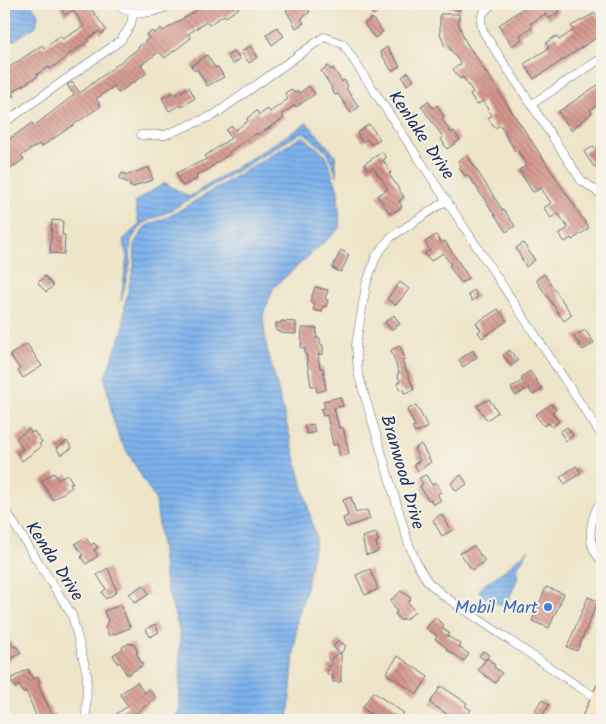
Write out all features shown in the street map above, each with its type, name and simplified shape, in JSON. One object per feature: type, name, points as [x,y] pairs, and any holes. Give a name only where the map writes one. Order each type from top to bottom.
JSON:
[{"type":"main road","points":[[587,720],[600,693]]},
{"type":"street","points":[[115,4],[121,9],[133,13],[152,12],[173,4]]},
{"type":"street","points":[[493,4],[486,8],[481,16],[480,24],[484,33],[581,180],[602,195]]},
{"type":"street","points":[[4,123],[120,41],[131,25],[133,13]]},
{"type":"street","name":"Kenlake Drive","points":[[141,135],[165,135],[214,116],[324,37],[343,44],[602,436]]},
{"type":"street","points":[[532,104],[602,58]]},
{"type":"street","name":"Branwood Drive","points":[[447,200],[391,237],[376,256],[366,285],[356,345],[358,373],[408,542],[418,566],[428,582],[582,690],[600,693]]},
{"type":"street","points":[[602,499],[594,512],[590,532],[595,551],[602,561]]},
{"type":"street","name":"Kenda Drive","points":[[4,508],[72,615],[87,674],[86,720]]},
{"type":"water","points":[[4,4],[31,4],[38,14],[36,26],[4,47]]},
{"type":"water","points":[[307,123],[335,155],[337,176],[328,153],[302,132],[168,212],[143,223],[131,240],[130,265],[121,301],[127,257],[123,240],[139,225],[135,201],[165,183],[189,197]]},
{"type":"water","points":[[303,136],[326,156],[338,191],[340,228],[274,287],[263,315],[266,344],[316,538],[305,593],[297,620],[288,720],[176,720],[180,707],[180,632],[166,586],[156,501],[118,436],[105,377],[123,330],[125,303],[134,266],[135,242],[146,226],[170,216]]},
{"type":"water","points":[[529,549],[518,566],[517,580],[506,605],[495,602],[481,593],[480,588]]},
{"type":"building","points":[[58,4],[88,4],[106,30],[101,34],[99,31],[88,39],[89,41],[66,56],[65,59],[50,69],[49,67],[37,74],[38,76],[13,91],[15,94],[4,102],[4,71],[42,45],[44,48],[61,36],[63,39],[84,26],[73,10],[65,15]]},
{"type":"building","points":[[206,4],[236,4],[239,8],[209,25],[206,22],[188,34],[191,38],[165,58],[159,52],[141,65],[147,73],[118,93],[114,86],[96,99],[101,106],[41,147],[39,144],[21,156],[24,159],[4,173],[4,143],[32,123],[34,126],[74,95],[67,85],[72,82],[80,93],[139,48],[149,38],[146,35],[152,31],[154,34],[161,28],[163,31]]},
{"type":"building","points":[[295,4],[304,4],[310,12],[301,19],[304,23],[296,28],[286,10]]},
{"type":"building","points":[[366,4],[390,4],[373,15]]},
{"type":"building","points":[[442,4],[463,4],[459,11]]},
{"type":"building","points":[[530,4],[563,4],[556,8],[559,12],[548,19],[545,14],[530,24],[533,27],[520,35],[522,39],[512,46],[499,25]]},
{"type":"building","points":[[595,13],[602,24],[602,34],[534,79],[524,64],[549,48],[546,43],[556,36],[559,40],[574,30],[571,26]]},
{"type":"building","points":[[440,14],[459,14],[459,24],[464,39],[589,228],[572,240],[571,238],[565,242],[559,234],[568,228],[558,213],[551,218],[544,208],[551,203],[541,188],[534,192],[532,191],[519,170],[527,165],[517,150],[515,151],[500,125],[495,128],[488,118],[492,116],[483,101],[477,105],[470,94],[473,92],[463,77],[460,79],[453,69],[461,64],[448,46],[445,47],[440,33]]},
{"type":"building","points":[[372,18],[383,32],[375,38],[364,24]]},
{"type":"building","points":[[277,27],[284,36],[272,45],[266,35]]},
{"type":"building","points":[[250,46],[258,57],[249,63],[241,52]]},
{"type":"building","points":[[387,47],[400,66],[392,71],[380,52]]},
{"type":"building","points":[[235,51],[240,59],[233,64],[227,56]]},
{"type":"building","points":[[207,55],[215,68],[218,67],[224,77],[207,86],[197,69],[195,71],[191,66]]},
{"type":"building","points":[[328,66],[331,70],[333,68],[342,82],[344,80],[348,86],[346,88],[359,107],[351,113],[338,94],[335,95],[321,71]]},
{"type":"building","points":[[408,72],[414,80],[407,85],[402,77]]},
{"type":"building","points":[[602,82],[602,102],[590,110],[592,113],[571,130],[558,112]]},
{"type":"building","points":[[309,86],[315,94],[282,114],[284,118],[230,151],[228,155],[207,170],[196,175],[197,179],[183,186],[176,173],[207,159],[205,156],[231,138],[226,130],[232,126],[235,130],[248,121],[247,118],[257,111],[259,115],[268,109],[270,112],[288,99],[285,93],[291,89],[294,93],[298,91],[299,93]]},
{"type":"building","points":[[189,87],[195,98],[182,107],[181,105],[169,111],[162,98],[173,92],[175,95]]},
{"type":"building","points":[[428,101],[433,108],[437,105],[444,117],[442,119],[451,133],[454,131],[460,140],[447,149],[441,139],[443,137],[421,106]]},
{"type":"building","points":[[369,124],[380,139],[371,145],[367,139],[363,142],[357,133]]},
{"type":"building","points":[[594,146],[602,158],[602,162],[594,167],[584,152]]},
{"type":"building","points":[[382,152],[386,158],[383,160],[391,173],[389,174],[404,197],[399,201],[402,207],[391,214],[377,196],[388,189],[373,167],[368,170],[364,164]]},
{"type":"building","points":[[467,155],[503,211],[515,226],[506,232],[471,179],[467,175],[465,176],[459,168],[461,166],[458,161]]},
{"type":"building","points":[[149,167],[153,180],[130,187],[129,183],[119,179],[122,173],[128,175]]},
{"type":"building","points":[[52,220],[63,221],[62,235],[65,235],[64,254],[50,253]]},
{"type":"building","points":[[436,235],[441,243],[445,241],[469,278],[461,283],[449,266],[451,265],[443,253],[431,261],[425,254],[430,250],[425,242]]},
{"type":"building","points":[[523,243],[535,260],[526,267],[516,248]]},
{"type":"building","points":[[341,250],[349,255],[341,272],[332,268]]},
{"type":"building","points":[[544,274],[572,315],[564,321],[536,280]]},
{"type":"building","points":[[45,276],[53,286],[46,292],[38,283]]},
{"type":"building","points":[[400,282],[409,289],[396,305],[387,299]]},
{"type":"building","points":[[315,287],[328,290],[325,299],[328,300],[326,307],[323,306],[322,312],[313,310],[315,304],[310,302]]},
{"type":"building","points":[[474,290],[478,297],[472,301],[468,294]]},
{"type":"building","points":[[498,309],[507,321],[482,338],[478,332],[481,330],[476,323]]},
{"type":"building","points":[[394,315],[400,324],[391,330],[385,322]]},
{"type":"building","points":[[281,321],[296,322],[296,334],[276,331],[276,323],[281,323]]},
{"type":"building","points":[[302,328],[317,328],[316,338],[320,338],[320,344],[323,345],[323,355],[318,354],[320,368],[323,368],[326,390],[317,392],[316,386],[311,386],[305,348],[301,348]]},
{"type":"building","points":[[585,330],[594,343],[583,350],[574,337]]},
{"type":"building","points":[[27,344],[42,366],[23,378],[18,371],[20,369],[10,355]]},
{"type":"building","points":[[400,346],[405,359],[402,360],[414,390],[404,393],[403,389],[400,390],[397,383],[400,382],[397,374],[399,373],[391,350]]},
{"type":"building","points":[[473,350],[477,357],[463,367],[459,360]]},
{"type":"building","points":[[510,350],[518,361],[511,366],[503,355]]},
{"type":"building","points":[[530,371],[542,389],[533,395],[528,388],[516,396],[511,388],[523,380],[521,377]]},
{"type":"building","points":[[340,397],[343,406],[334,408],[339,428],[343,427],[349,454],[340,456],[337,444],[333,445],[327,415],[323,416],[321,409],[325,408],[323,401]]},
{"type":"building","points":[[489,399],[498,412],[487,420],[477,406]]},
{"type":"building","points":[[551,404],[556,410],[552,412],[559,422],[552,427],[549,423],[544,426],[535,415]]},
{"type":"building","points":[[416,405],[428,427],[415,433],[412,427],[415,426],[407,410]]},
{"type":"building","points":[[313,424],[315,432],[307,434],[304,426]]},
{"type":"building","points":[[567,427],[573,436],[566,441],[560,432]]},
{"type":"building","points":[[29,429],[31,433],[34,431],[42,442],[39,444],[41,447],[22,461],[17,453],[23,449],[16,438]]},
{"type":"building","points":[[67,441],[72,448],[61,455],[56,448]]},
{"type":"building","points":[[421,444],[431,462],[418,471],[414,464],[420,461],[414,449]]},
{"type":"building","points":[[576,466],[581,473],[565,484],[560,477]]},
{"type":"building","points":[[54,473],[58,480],[67,474],[73,483],[70,484],[72,487],[53,500],[41,481]]},
{"type":"building","points":[[426,475],[432,485],[436,482],[441,492],[437,494],[441,500],[433,505],[420,486],[423,484],[419,478]]},
{"type":"building","points":[[461,475],[467,484],[456,491],[451,483]]},
{"type":"building","points":[[351,497],[356,513],[367,510],[370,519],[346,527],[343,518],[348,516],[343,500]]},
{"type":"building","points":[[441,514],[451,531],[442,536],[433,520]]},
{"type":"building","points":[[376,533],[378,552],[366,555],[362,537]]},
{"type":"building","points":[[85,537],[91,545],[94,543],[98,548],[94,550],[98,556],[86,564],[81,557],[83,555],[75,544]]},
{"type":"building","points":[[474,546],[485,561],[472,570],[460,553]]},
{"type":"building","points":[[108,568],[117,592],[106,599],[102,592],[106,589],[97,575]]},
{"type":"building","points":[[370,569],[378,589],[365,595],[356,575]]},
{"type":"building","points":[[143,585],[149,594],[135,603],[129,594]]},
{"type":"building","name":"Mobil Mart","points":[[546,587],[564,594],[549,628],[532,621]]},
{"type":"building","points":[[401,591],[411,599],[408,602],[415,612],[401,621],[395,614],[397,612],[390,601]]},
{"type":"building","points":[[588,597],[598,601],[577,651],[567,647]]},
{"type":"building","points":[[121,605],[130,628],[109,636],[105,627],[108,621],[104,611]]},
{"type":"building","points":[[435,618],[444,625],[442,628],[449,633],[447,636],[461,644],[459,647],[469,654],[464,661],[446,649],[435,639],[437,636],[426,628]]},
{"type":"building","points":[[155,624],[159,632],[150,637],[146,629]]},
{"type":"building","points":[[8,637],[14,647],[16,646],[21,653],[4,663],[4,640]]},
{"type":"building","points":[[338,640],[346,646],[341,653],[333,647]]},
{"type":"building","points":[[130,643],[131,645],[133,643],[143,665],[127,675],[120,662],[118,664],[113,655]]},
{"type":"building","points":[[483,651],[489,655],[485,660],[479,656]]},
{"type":"building","points":[[341,653],[341,682],[333,682],[333,675],[327,675],[328,666],[331,666],[332,657]]},
{"type":"building","points":[[398,656],[428,677],[417,694],[386,673]]},
{"type":"building","points":[[487,658],[502,673],[495,683],[478,670]]},
{"type":"building","points":[[28,669],[33,679],[37,677],[40,683],[38,685],[52,714],[54,713],[57,720],[38,720],[26,691],[23,693],[19,685],[15,688],[10,679]]},
{"type":"building","points":[[137,682],[144,693],[149,689],[156,698],[127,720],[120,720],[116,714],[128,706],[120,694]]},
{"type":"building","points":[[441,686],[467,703],[465,706],[471,710],[464,720],[456,720],[430,703]]},
{"type":"building","points":[[373,692],[404,713],[399,720],[380,720],[362,708]]},
{"type":"building","points":[[542,700],[549,705],[539,720],[528,720]]},
{"type":"place","name":"Mobil Mart","points":[[548,607]]}]
